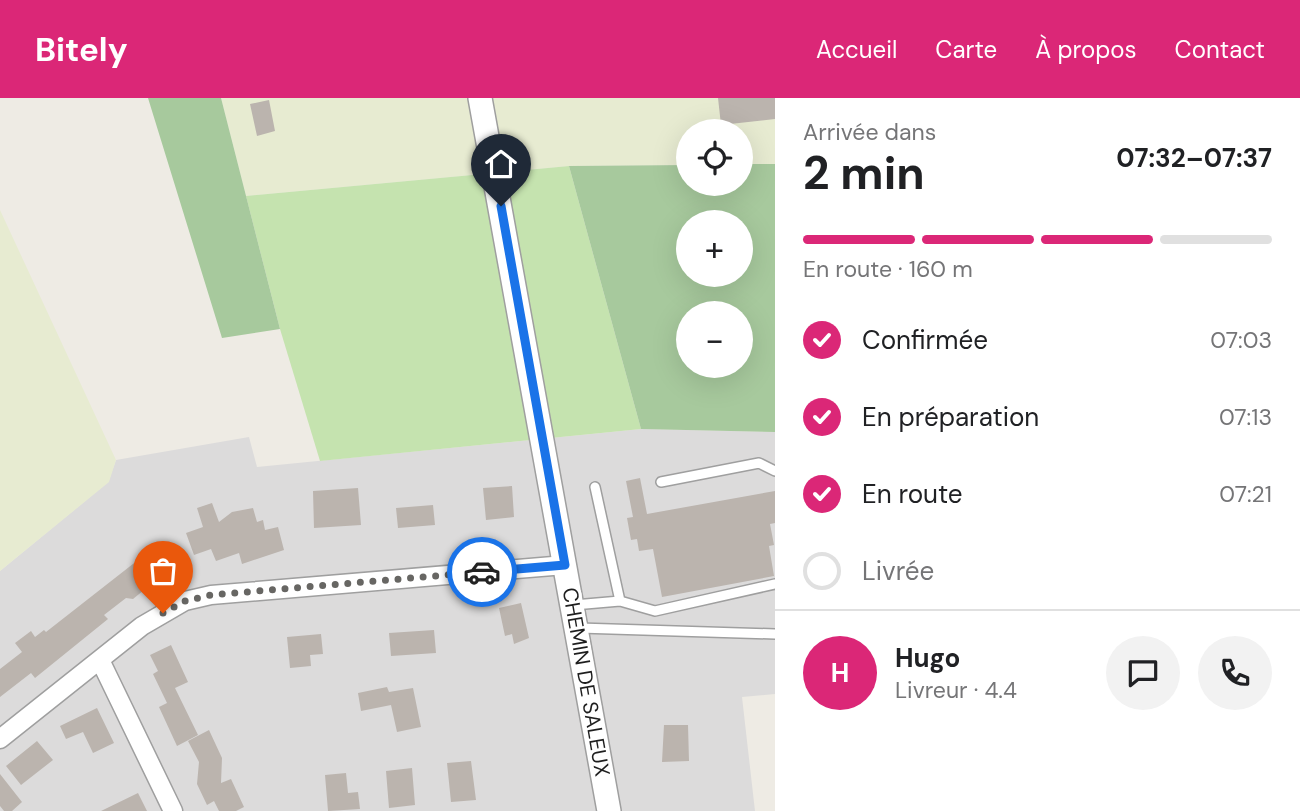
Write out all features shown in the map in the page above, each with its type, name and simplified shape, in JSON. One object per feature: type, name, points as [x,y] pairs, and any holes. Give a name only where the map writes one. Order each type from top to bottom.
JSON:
[{"type":"street","name":"CHEMIN DE SALEUX","points":[[480,98],[608,811]]},
{"type":"street","points":[[0,739],[142,626],[185,601],[211,595],[565,565]]},
{"type":"street","points":[[100,660],[173,811]]},
{"type":"lane","points":[[661,482],[760,463],[775,471]]},
{"type":"lane","points":[[595,486],[620,601]]},
{"type":"lane","points":[[573,605],[620,601],[655,611],[775,584]]},
{"type":"lane","points":[[577,628],[775,634]]},
{"type":"shaded area","points":[[641,429],[775,432],[775,694],[742,697],[755,811],[0,811],[0,571],[108,482],[116,460],[249,437],[257,467]]},
{"type":"green space","points":[[148,98],[221,98],[280,329],[222,338]]},
{"type":"green space","points":[[221,98],[775,98],[775,164],[753,164],[753,119],[676,119],[676,165],[569,166],[246,196]]},
{"type":"green space","points":[[753,164],[775,164],[775,432],[641,429],[569,166],[676,165],[676,196],[753,196]]},
{"type":"green space","points":[[569,166],[641,429],[320,461],[280,329],[246,196]]},
{"type":"green space","points":[[0,210],[116,460],[109,482],[0,571]]},
{"type":"building","points":[[718,98],[775,98],[775,119],[753,121],[753,119],[720,119]]},
{"type":"building","points":[[269,100],[275,131],[257,136],[250,104]]},
{"type":"building","points":[[640,478],[647,514],[775,491],[775,523],[770,524],[774,545],[769,546],[774,576],[662,597],[653,549],[639,551],[637,539],[631,540],[627,518],[633,517],[626,481]]},
{"type":"building","points":[[512,486],[514,517],[486,520],[483,488]]},
{"type":"building","points":[[358,488],[361,525],[314,528],[313,491]]},
{"type":"building","points":[[212,503],[219,522],[232,512],[253,508],[257,522],[263,520],[265,530],[278,527],[284,550],[242,564],[239,553],[216,561],[211,549],[194,555],[186,533],[203,527],[197,508]]},
{"type":"building","points":[[433,505],[435,525],[398,528],[396,508]]},
{"type":"building","points":[[138,560],[155,581],[133,599],[126,598],[104,615],[108,619],[35,678],[31,673],[0,697],[0,669],[22,652],[15,643],[31,631],[35,637],[44,630],[46,632]]},
{"type":"building","points":[[521,603],[529,638],[514,644],[512,634],[505,636],[499,608]]},
{"type":"building","points":[[434,630],[436,653],[391,656],[389,633]]},
{"type":"building","points":[[321,634],[323,654],[310,655],[311,666],[290,668],[287,637]]},
{"type":"building","points":[[171,645],[188,682],[175,688],[198,735],[177,746],[159,707],[167,703],[153,674],[158,671],[150,655]]},
{"type":"building","points":[[387,687],[389,692],[413,688],[421,727],[397,732],[391,705],[361,711],[358,693]]},
{"type":"building","points":[[97,708],[114,743],[93,753],[83,732],[66,739],[60,726]]},
{"type":"building","points":[[664,725],[688,725],[689,761],[662,762]]},
{"type":"building","points":[[209,730],[222,758],[221,783],[231,779],[244,807],[236,811],[219,811],[214,801],[207,805],[197,784],[199,762],[188,741]]},
{"type":"building","points":[[37,741],[53,760],[21,785],[6,766]]},
{"type":"building","points":[[471,761],[476,800],[451,802],[447,763]]},
{"type":"building","points":[[412,768],[415,805],[389,808],[386,771]]},
{"type":"building","points":[[346,773],[348,793],[358,792],[360,809],[328,811],[325,775]]},
{"type":"building","points":[[0,774],[22,802],[12,811],[4,811],[0,806]]},
{"type":"building","points":[[138,793],[147,811],[101,811]]},
{"type":"way so far","points":[[163,613],[185,601],[211,595],[482,572]]},
{"type":"route","points":[[482,572],[565,565],[501,206]]}]
